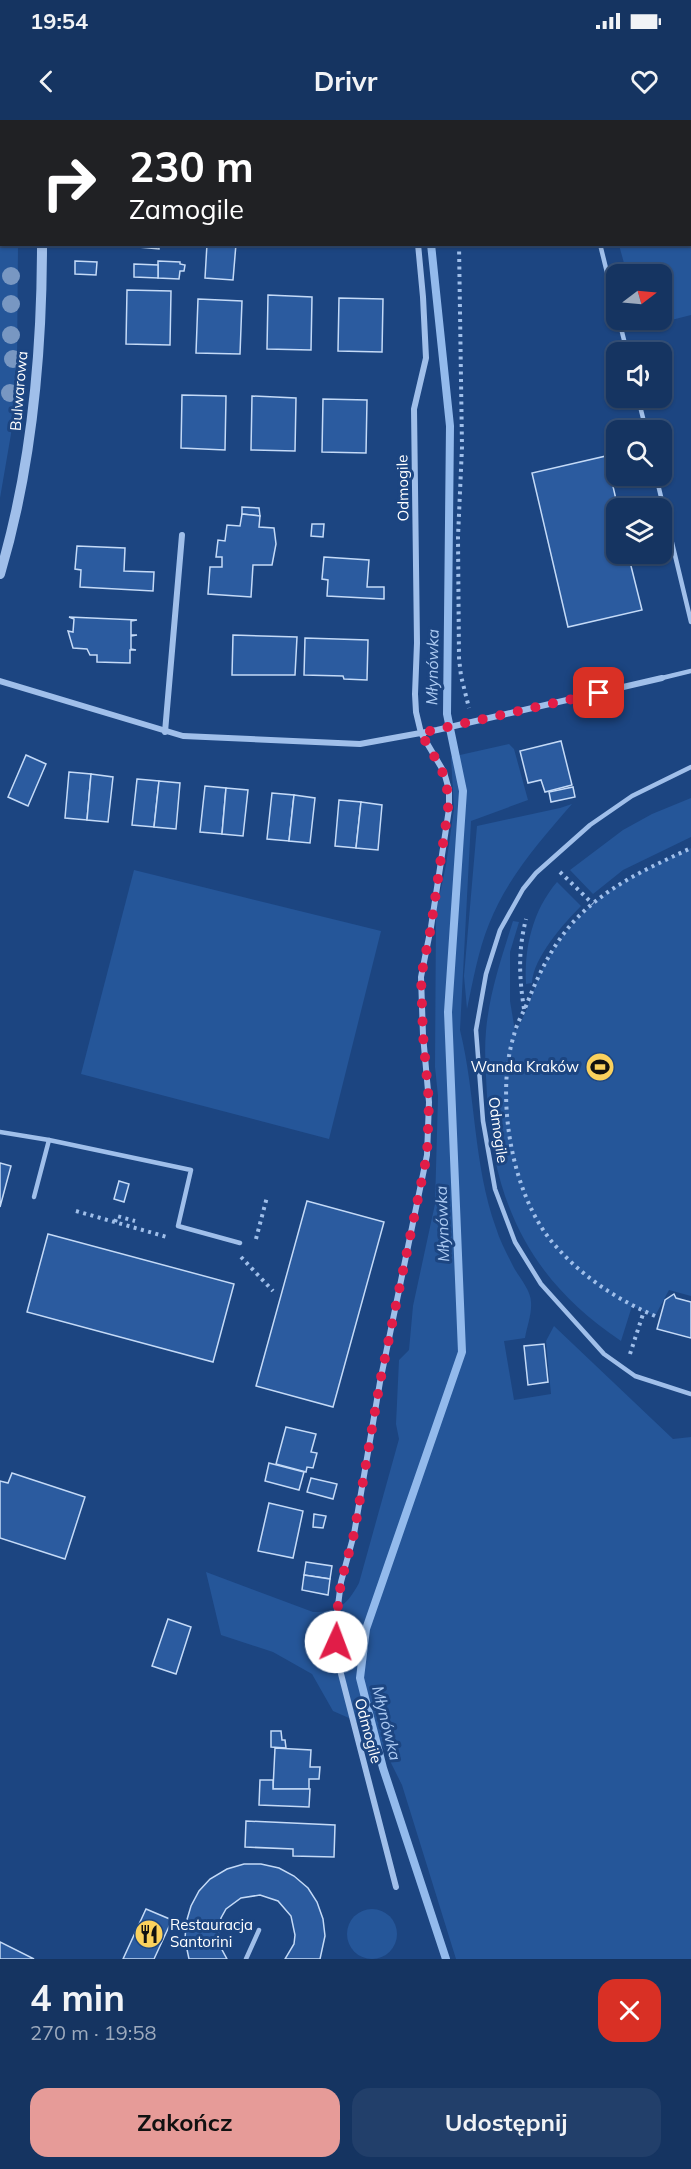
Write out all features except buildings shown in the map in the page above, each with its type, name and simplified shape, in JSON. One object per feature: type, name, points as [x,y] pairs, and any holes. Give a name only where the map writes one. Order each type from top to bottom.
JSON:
[{"type":"street","name":"Bulwarowa","points":[[0,574],[19,503],[28,451],[41,313],[42,246]]},
{"type":"street","name":"Odmogile","points":[[396,1887],[340,1670],[336,1621],[341,1582],[354,1534],[380,1382],[427,1155],[429,1102],[421,977],[431,927],[448,809],[449,790],[444,772],[421,733],[415,694],[417,643],[414,409],[426,358],[418,246]]},
{"type":"street","points":[[165,732],[182,535]]},
{"type":"street","points":[[0,681],[165,732],[198,738],[350,744],[372,743],[437,730],[662,678]]},
{"type":"lane","points":[[600,246],[606,268]]},
{"type":"lane","points":[[658,486],[691,622]]},
{"type":"lane","points":[[662,678],[691,670]]},
{"type":"lane","name":"Odmogile","points":[[691,767],[632,796],[590,825],[536,873],[523,889],[500,930],[486,974],[476,1030],[483,1121],[495,1189],[515,1242],[541,1284],[604,1354],[635,1376],[691,1394]]},
{"type":"lane","points":[[0,1132],[191,1170],[178,1226],[240,1243]]},
{"type":"lane","points":[[34,1197],[49,1140]]},
{"type":"lane","points":[[246,1959],[259,1930]]},
{"type":"path","points":[[459,246],[462,447],[458,537],[459,658],[470,722]]},
{"type":"path","points":[[656,1316],[615,1296],[589,1277],[566,1257],[546,1232],[534,1213],[520,1181],[512,1153],[506,1089],[514,1032],[558,941],[593,904],[630,877],[691,848]]},
{"type":"path","points":[[564,876],[593,904]]},
{"type":"path","points":[[524,1010],[519,979],[520,942],[528,913]]},
{"type":"path","points":[[254,1247],[267,1197]]},
{"type":"path","points":[[115,1221],[117,1216],[135,1221]]},
{"type":"path","points":[[246,1263],[251,1257]]},
{"type":"path","points":[[634,1343],[644,1311]]},
{"type":"shaded area","points":[[0,246],[18,246],[17,366],[11,434],[0,498]]},
{"type":"shaded area","points":[[619,246],[691,246],[691,315],[672,320],[672,264],[624,264]]},
{"type":"shaded area","points":[[509,744],[514,749],[528,800],[471,821],[460,1030],[483,1179],[489,1204],[502,1243],[530,1297],[531,1311],[525,1338],[504,1341],[514,1400],[551,1394],[546,1341],[554,1326],[673,1439],[691,1437],[691,1959],[456,1959],[402,1785],[374,1729],[333,1711],[312,1674],[273,1652],[221,1635],[206,1572],[313,1612],[329,1611],[341,1606],[359,1583],[399,1439],[396,1424],[399,1360],[409,1350],[413,1306],[435,1204],[438,1096],[435,1067],[436,912],[454,809],[451,757]]},
{"type":"shaded area","points":[[691,798],[691,837],[623,870],[593,894],[570,870],[623,830],[652,814]]},
{"type":"shaded area","points":[[572,804],[525,861],[496,907],[476,966],[467,1009],[464,976],[477,826]]},
{"type":"shaded area","name":"Wanda Kraków","points":[[691,848],[691,1296],[669,1290],[655,1316],[632,1306],[621,1341],[589,1317],[540,1265],[522,1236],[508,1204],[491,1134],[485,1063],[488,1017],[496,975],[513,921],[519,922],[510,952],[510,1001],[515,1031],[543,968],[572,925],[588,908],[625,881]]},
{"type":"shaded area","points":[[134,870],[381,931],[329,1139],[81,1074]]},
{"type":"shaded area","points":[[557,882],[581,906],[550,942],[538,963],[532,983],[526,984],[527,956],[532,930],[542,905]]},
{"type":"shaded area","points":[[377,1909],[390,1916],[396,1924],[396,1944],[390,1952],[382,1958],[367,1959],[354,1952],[348,1944],[347,1929],[354,1916],[362,1910]]},
{"type":"waterway","name":"Młynówka","points":[[431,246],[450,426],[447,714],[463,791],[448,1012],[462,1352],[366,1629],[360,1678],[383,1768],[446,1959]]},
{"type":"place","name":"Wanda Kraków","points":[[600,1067]]},
{"type":"place","name":"Restauracja Santorini","points":[[149,1934]]},
{"type":"route","points":[[336,1642],[341,1582],[354,1534],[380,1382],[427,1155],[429,1102],[421,977],[431,927],[449,790],[444,772],[421,733],[599,693]]}]
